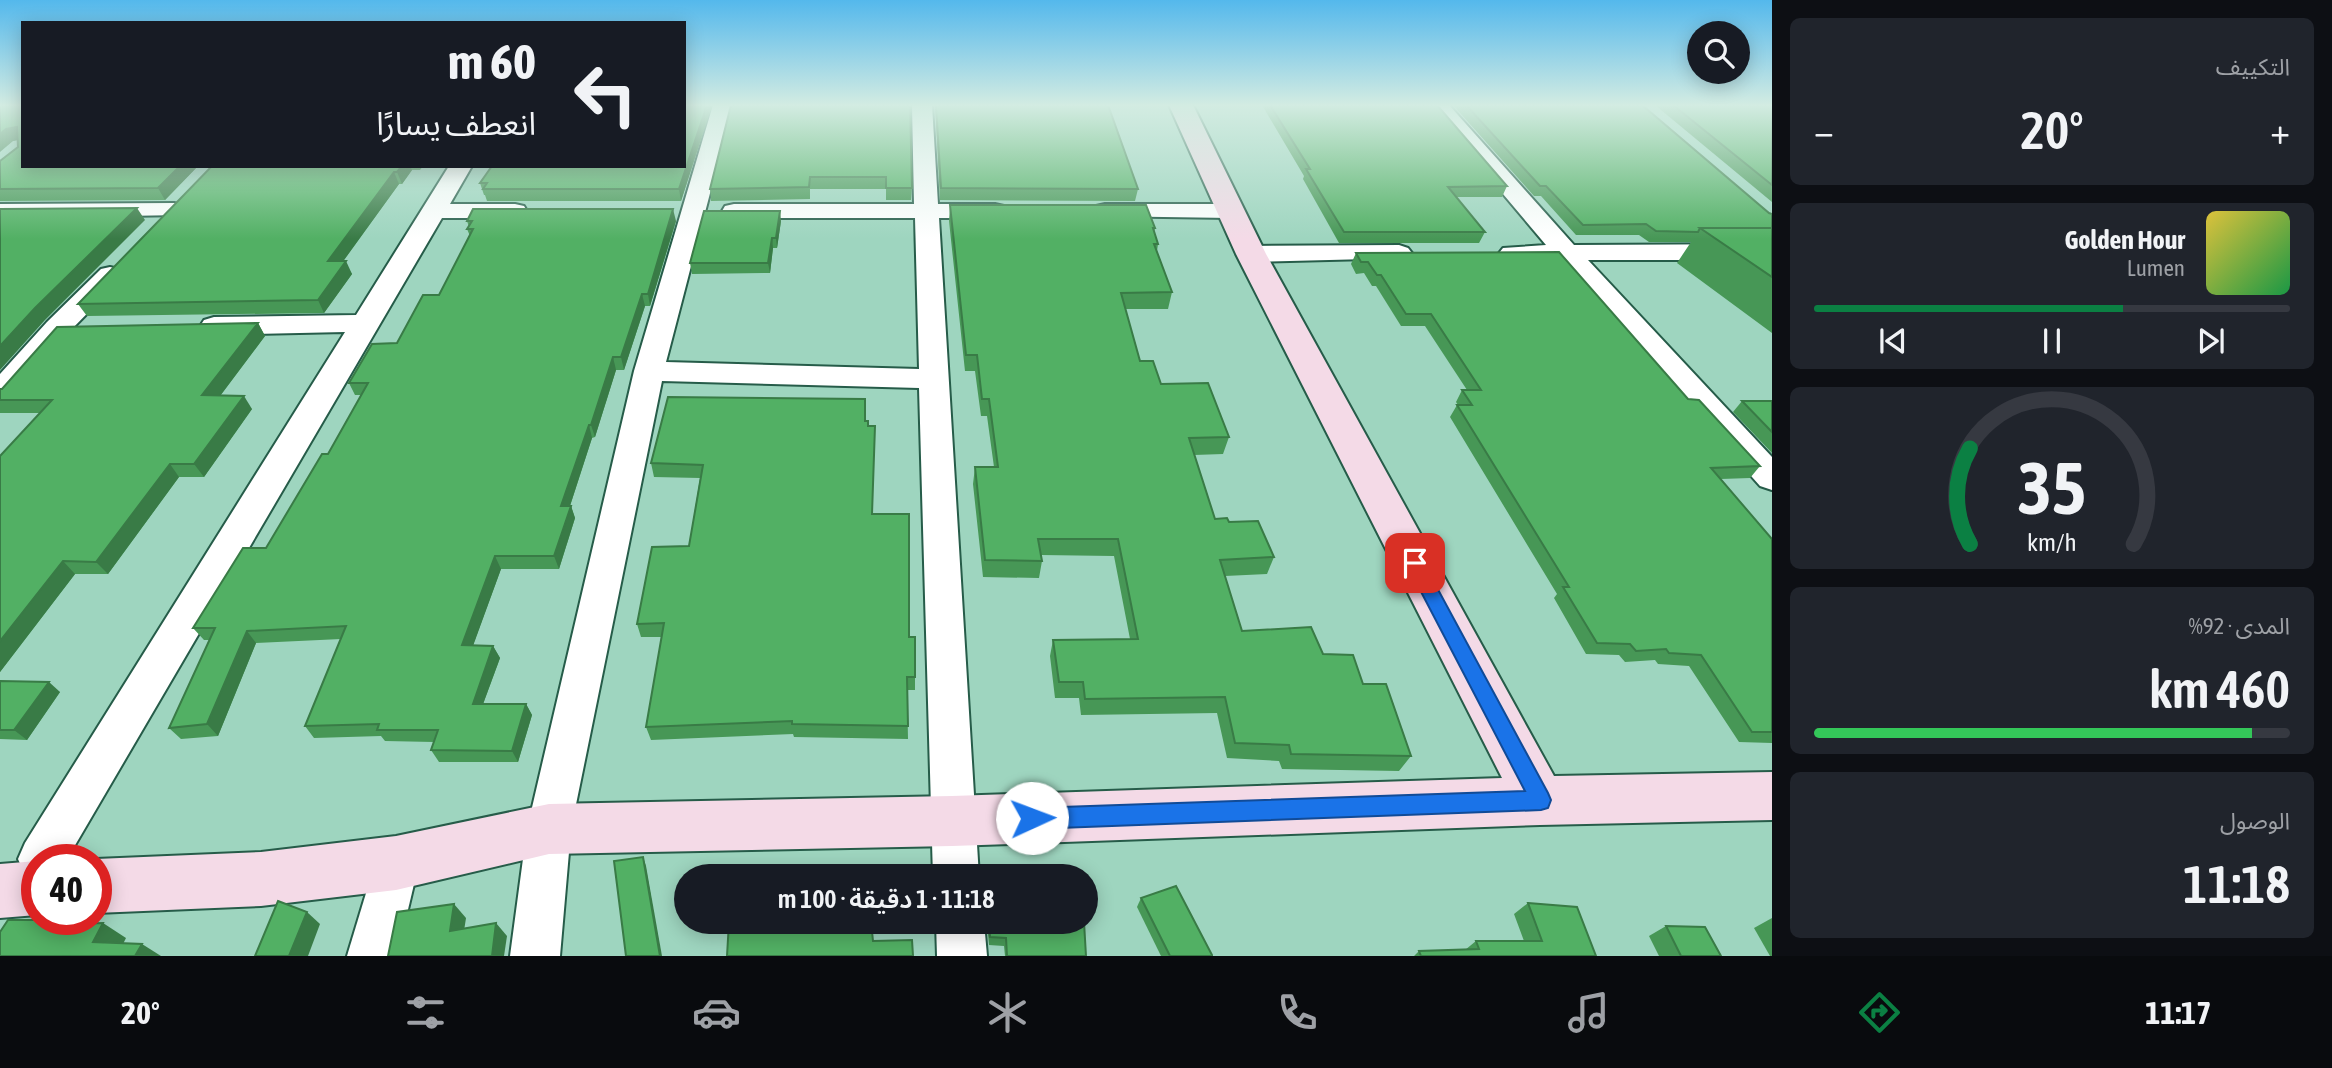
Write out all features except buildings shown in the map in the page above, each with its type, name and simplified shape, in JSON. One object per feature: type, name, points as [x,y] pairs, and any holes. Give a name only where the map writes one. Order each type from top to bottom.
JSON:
[{"type":"street","points":[[535,956],[549,829],[649,371],[678,211],[704,150]]},
{"type":"street","points":[[924,150],[955,864]]},
{"type":"street","points":[[1202,150],[1251,254],[1541,800]]},
{"type":"street","points":[[1477,150],[1566,252],[1772,478]]},
{"type":"street","points":[[49,844],[460,168]]},
{"type":"street","points":[[0,211],[182,201],[145,239]]},
{"type":"street","points":[[434,211],[542,211]]},
{"type":"street","points":[[678,211],[1023,211]]},
{"type":"street","points":[[1079,211],[1231,211]]},
{"type":"street","points":[[1484,253],[1772,252]]},
{"type":"street","points":[[1251,254],[1429,253]]},
{"type":"street","points":[[0,393],[57,328],[125,259]]},
{"type":"street","points":[[183,326],[365,323]]},
{"type":"street","points":[[57,328],[99,328]]},
{"type":"street","points":[[649,371],[934,379]]},
{"type":"street","points":[[112,885],[261,879],[396,863],[549,829],[952,821],[1541,800],[1772,796]]},
{"type":"street","points":[[372,956],[396,863]]},
{"type":"street","points":[[961,934],[962,956]]},
{"type":"route","points":[[1032,818],[1541,800],[1415,563]]}]
